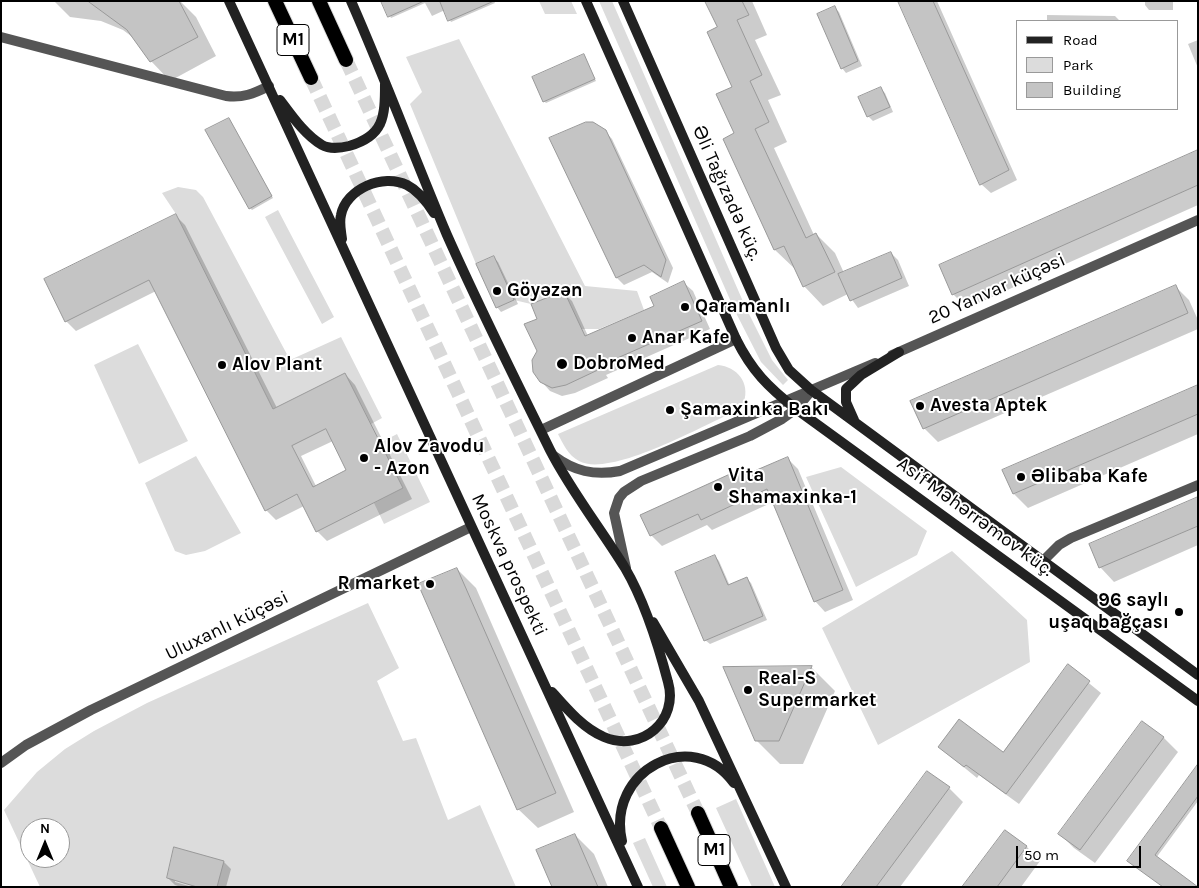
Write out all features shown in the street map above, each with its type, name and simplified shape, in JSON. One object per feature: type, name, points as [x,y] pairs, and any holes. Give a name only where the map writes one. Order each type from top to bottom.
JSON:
[{"type":"highway","name":"M1","points":[[275,1],[310,78]]},
{"type":"highway","name":"M1","points":[[319,1],[346,60]]},
{"type":"highway","name":"M1","points":[[698,813],[731,887]]},
{"type":"highway","name":"M1","points":[[661,828],[688,887]]},
{"type":"main road","points":[[229,1],[346,258]]},
{"type":"main road","points":[[350,1],[385,78],[446,231],[541,430],[554,456],[627,570],[642,603],[666,673],[671,695],[670,708],[663,722],[655,731],[630,741],[607,738],[581,722],[543,682]]},
{"type":"main road","points":[[586,1],[736,338]]},
{"type":"main road","name":"Əli Tağızadə küç.","points":[[623,1],[776,348],[789,370],[846,415]]},
{"type":"main road","points":[[269,86],[311,138],[324,146],[343,148],[361,142],[376,132],[382,122],[385,109],[385,78]]},
{"type":"main road","points":[[346,258],[340,229],[341,215],[346,203],[361,189],[379,182],[400,183],[416,191],[424,198],[446,231]]},
{"type":"main road","name":"Moskva prospekti","points":[[346,258],[638,887]]},
{"type":"main road","name":"Asif Məhərrəmov küç.","points":[[736,338],[753,370],[796,409],[1198,702]]},
{"type":"main road","points":[[856,423],[846,402],[846,390],[861,375],[899,352]]},
{"type":"main road","name":"Asif Məhərrəmov küç.","points":[[846,415],[1042,562],[1198,674]]},
{"type":"main road","points":[[642,603],[699,701],[786,887]]},
{"type":"main road","points":[[626,861],[619,829],[623,800],[630,787],[644,771],[661,761],[683,757],[701,759],[718,766],[730,777],[745,798]]},
{"type":"street","points":[[1,37],[226,96],[240,97],[251,95],[269,86]]},
{"type":"street","name":"20 Yanvar küçəsi","points":[[554,456],[570,467],[579,470],[620,471],[812,390],[1198,220]]},
{"type":"street","points":[[541,430],[736,338]]},
{"type":"street","points":[[627,570],[614,513],[619,498],[624,492],[641,481],[760,432],[796,409],[812,390]]},
{"type":"street","points":[[1042,562],[1059,545],[1071,538],[1198,485]]},
{"type":"street","name":"Uluxanlı küçəsi","points":[[1,763],[26,745],[91,710],[471,527]]},
{"type":"green space","points":[[539,1],[571,1],[577,14],[545,14]]},
{"type":"green space","points":[[599,1],[612,1],[745,306],[772,360],[788,380],[783,385],[761,362],[735,311]]},
{"type":"green space","points":[[459,39],[585,286],[637,291],[644,310],[599,329],[581,329],[564,291],[531,304],[514,300],[494,256],[476,264],[410,104],[422,92],[406,57]]},
{"type":"green space","points":[[178,187],[196,190],[203,197],[290,360],[341,337],[382,418],[371,424],[345,373],[273,409],[176,214],[162,193]]},
{"type":"green space","points":[[278,210],[334,317],[322,324],[265,217]]},
{"type":"green space","points":[[138,344],[188,441],[139,464],[94,365]]},
{"type":"green space","points":[[718,365],[731,369],[740,377],[745,388],[744,402],[734,412],[656,448],[633,457],[593,464],[579,461],[572,456],[558,434]]},
{"type":"green space","points":[[397,434],[430,502],[384,524],[374,503],[403,488],[380,443]]},
{"type":"green space","points":[[196,456],[241,533],[205,551],[186,555],[175,551],[145,483]]},
{"type":"green space","points":[[841,467],[927,531],[917,555],[856,587],[806,477]]},
{"type":"green space","points":[[952,551],[1027,620],[1030,662],[878,745],[822,628]]},
{"type":"green space","points":[[368,603],[399,668],[377,681],[403,741],[416,738],[448,820],[480,805],[516,887],[40,887],[31,868],[70,868],[70,818],[20,818],[20,844],[4,810],[37,772],[65,749],[94,731],[147,703]]},
{"type":"green space","points":[[736,799],[775,887],[752,887],[716,808]]},
{"type":"green space","points":[[645,838],[667,887],[653,887],[633,843]]},
{"type":"building","points":[[88,1],[179,1],[198,37],[150,62],[127,30]]},
{"type":"building","points":[[381,1],[424,1],[388,17]]},
{"type":"building","points":[[440,1],[494,1],[448,21]]},
{"type":"building","points":[[705,1],[742,1],[749,15],[737,20],[762,75],[750,81],[769,122],[755,129],[806,238],[816,233],[835,272],[803,287],[784,246],[774,250],[723,139],[734,133],[716,94],[732,87],[707,32],[717,27]]},
{"type":"building","points":[[898,1],[933,1],[1009,170],[980,185]]},
{"type":"building","points":[[835,6],[858,61],[841,69],[817,14]]},
{"type":"building","points":[[584,54],[595,79],[543,102],[532,77]]},
{"type":"building","points":[[881,87],[890,107],[867,117],[858,97]]},
{"type":"building","points":[[229,118],[272,196],[249,209],[205,130]]},
{"type":"building","points":[[586,122],[593,122],[606,130],[666,260],[661,277],[644,265],[616,278],[549,138]]},
{"type":"building","points":[[1198,150],[1198,185],[952,295],[939,265]]},
{"type":"building","name":"Alov Plant","points":[[176,214],[273,409],[345,373],[403,488],[316,532],[297,494],[265,511],[149,280],[65,322],[44,279]],"holes":[[[326,429],[346,470],[313,487],[292,446]]]},
{"type":"building","points":[[891,252],[902,278],[850,301],[838,274]]},
{"type":"building","points":[[494,256],[514,300],[496,308],[476,264]]},
{"type":"building","points":[[684,281],[702,321],[599,366],[600,369],[566,385],[552,388],[540,382],[533,372],[532,360],[537,351],[524,324],[537,319],[531,304],[564,291],[585,336],[654,306],[650,297]]},
{"type":"building","points":[[1176,285],[1188,313],[923,429],[910,401]]},
{"type":"building","points":[[1198,385],[1198,414],[1013,494],[1002,470]]},
{"type":"building","points":[[788,457],[843,590],[814,602],[767,489],[701,520],[698,514],[650,536],[640,515],[741,469],[744,475]]},
{"type":"building","points":[[1198,497],[1198,526],[1099,568],[1089,544]]},
{"type":"building","points":[[715,555],[728,585],[747,577],[763,616],[704,641],[675,572]]},
{"type":"building","points":[[457,568],[556,793],[517,810],[418,584]]},
{"type":"building","points":[[1068,664],[1090,681],[1006,794],[966,765],[964,767],[938,747],[959,719],[1003,752]]},
{"type":"building","points":[[812,666],[779,741],[755,741],[723,667]]},
{"type":"building","points":[[1142,721],[1164,737],[1080,850],[1058,834]]},
{"type":"building","points":[[1198,764],[1198,796],[1155,855],[1198,887],[1163,887],[1127,861]]},
{"type":"building","points":[[927,771],[950,787],[876,887],[841,887]]},
{"type":"building","points":[[1005,830],[1027,846],[997,887],[962,887]]},
{"type":"building","points":[[575,834],[598,887],[552,887],[536,850]]},
{"type":"building","points":[[174,847],[224,861],[217,887],[197,887],[167,878]]},
{"type":"tunnel","points":[[346,60],[698,813]]},
{"type":"tunnel","points":[[311,78],[661,828]]},
{"type":"place","name":"Göyəzən","points":[[497,291]]},
{"type":"place","name":"Qaramanlı","points":[[685,307]]},
{"type":"place","name":"Anar Kafe","points":[[632,338]]},
{"type":"place","name":"DobroMed","points":[[562,364]]},
{"type":"place","name":"Alov Plant","points":[[222,365]]},
{"type":"place","name":"Avesta Aptek","points":[[920,406]]},
{"type":"place","name":"Şamaxinka Bakı","points":[[670,410]]},
{"type":"place","name":"Alov Zavodu - Azon","points":[[364,458]]},
{"type":"place","name":"Əlibaba Kafe","points":[[1021,477]]},
{"type":"place","name":"Vita Shamaxinka-1","points":[[718,487]]},
{"type":"place","name":"R market","points":[[430,584]]},
{"type":"place","name":"96 saylı uşaq bağçası","points":[[1179,612]]},
{"type":"place","name":"Real-S Supermarket","points":[[748,690]]}]
